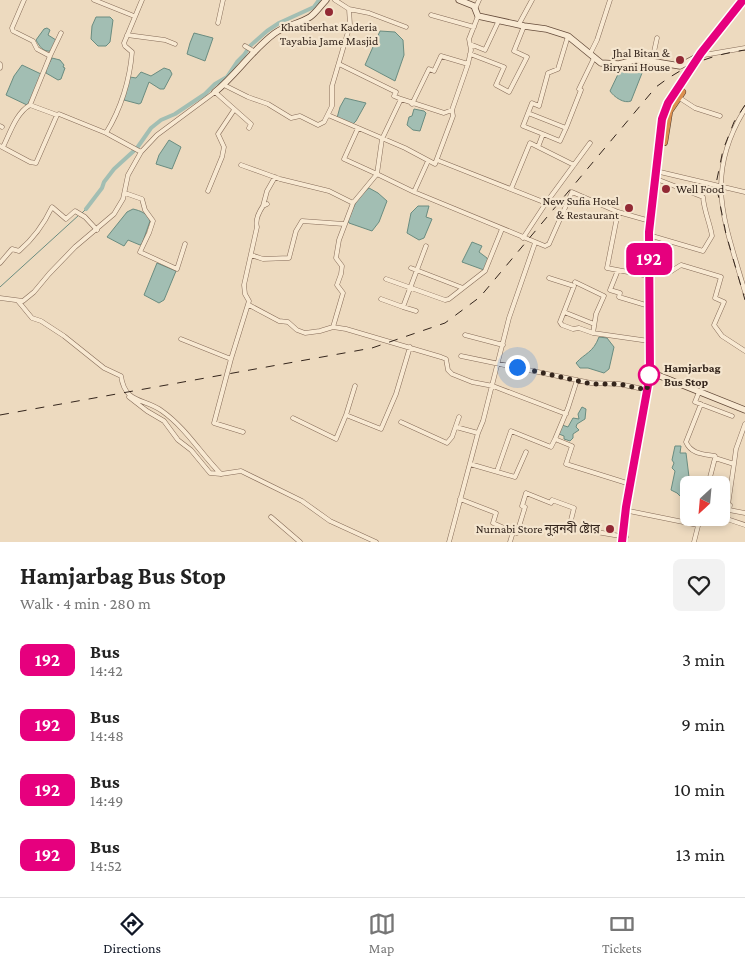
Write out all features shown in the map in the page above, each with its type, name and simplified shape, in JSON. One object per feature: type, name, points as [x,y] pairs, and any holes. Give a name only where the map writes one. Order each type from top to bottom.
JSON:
[{"type":"highway","points":[[651,374],[649,341],[650,221],[662,119],[668,103],[743,0]]},
{"type":"highway","points":[[623,539],[651,374],[652,236],[669,111],[703,54],[745,5]]},
{"type":"highway","points":[[623,539],[630,484],[649,390]]},
{"type":"street","points":[[24,0],[12,30],[33,41],[37,50],[50,56]]},
{"type":"street","points":[[94,0],[134,16]]},
{"type":"street","points":[[106,132],[115,116],[129,72],[132,52],[124,44],[126,35],[142,0]]},
{"type":"street","points":[[218,23],[223,0]]},
{"type":"street","points":[[0,298],[18,301],[27,298],[75,248],[114,214],[125,193],[128,175],[141,152],[157,135],[224,85],[254,52],[275,33],[311,16],[326,0]]},
{"type":"street","points":[[335,0],[349,9],[369,13],[406,27]]},
{"type":"street","points":[[460,0],[475,8]]},
{"type":"street","points":[[328,115],[405,148],[435,164],[453,116],[452,110],[468,64],[470,38],[478,16],[475,8],[478,0]]},
{"type":"street","points":[[470,54],[504,68],[496,85],[509,92],[527,57],[514,51],[521,25],[532,0]]},
{"type":"street","points":[[568,36],[558,68],[548,73],[539,106],[532,103],[523,126],[560,141],[581,90],[579,89],[610,0]]},
{"type":"street","points":[[224,85],[248,97],[268,104],[291,118],[300,116],[318,124],[324,122],[332,106],[332,86],[350,25],[349,9]]},
{"type":"street","points":[[431,15],[474,28]]},
{"type":"street","points":[[478,16],[546,29],[568,36],[601,63],[618,64],[635,60],[680,66],[703,54],[745,48]]},
{"type":"street","points":[[470,44],[485,50],[499,20]]},
{"type":"street","points":[[56,115],[36,163],[30,162],[2,147],[24,108],[30,105],[61,33]]},
{"type":"street","points":[[126,35],[165,40],[175,44]]},
{"type":"street","points":[[652,61],[657,38]]},
{"type":"street","points":[[245,46],[254,52]]},
{"type":"street","points":[[412,104],[429,69],[434,71],[441,56],[468,64]]},
{"type":"street","points":[[339,64],[396,92],[394,96],[412,104],[444,114],[452,110]]},
{"type":"street","points":[[215,92],[251,124],[249,128]]},
{"type":"street","points":[[678,97],[695,108],[720,116]]},
{"type":"street","points":[[333,327],[343,293],[337,286],[342,266],[336,258],[344,224],[353,203],[377,174],[382,139],[401,99]]},
{"type":"street","points":[[30,105],[106,132],[141,152]]},
{"type":"street","points":[[745,109],[729,138],[722,163],[720,185],[723,212],[745,292]]},
{"type":"street","points":[[208,191],[222,157],[224,147],[218,134],[234,110]]},
{"type":"street","points":[[528,113],[566,128]]},
{"type":"street","points":[[358,128],[344,159],[414,192],[535,243],[545,246],[549,244],[572,192],[618,212],[650,221]]},
{"type":"street","points":[[538,147],[543,134]]},
{"type":"street","points":[[511,189],[530,143],[574,165]]},
{"type":"street","points":[[523,238],[546,203],[590,144]]},
{"type":"street","points":[[414,192],[428,160]]},
{"type":"street","points":[[437,160],[546,203]]},
{"type":"street","points":[[241,166],[329,191],[353,203]]},
{"type":"street","points":[[660,172],[745,192]]},
{"type":"street","points":[[243,432],[214,423],[231,359],[249,305],[244,285],[257,227],[256,223],[265,205],[267,191],[275,177]]},
{"type":"street","points":[[652,236],[703,251],[712,236],[703,197],[659,180]]},
{"type":"street","points":[[125,193],[142,199],[152,221],[149,233],[140,252],[177,269],[185,244]]},
{"type":"street","points":[[0,263],[12,249],[16,252],[19,251],[28,243],[45,221],[52,207],[66,219],[75,211],[85,217],[97,230]]},
{"type":"street","points":[[618,212],[607,268],[649,276]]},
{"type":"street","points":[[251,255],[263,259],[289,258],[296,231],[302,221],[344,224]]},
{"type":"street","points":[[386,279],[445,300],[449,299],[484,271],[502,230]]},
{"type":"street","points":[[449,542],[478,433],[499,364],[509,318],[535,243]]},
{"type":"street","points":[[404,307],[426,246]]},
{"type":"street","points":[[652,268],[670,272],[681,265],[721,277],[715,298],[724,302],[714,325],[722,336],[745,351]]},
{"type":"street","points":[[411,268],[464,288]]},
{"type":"street","points":[[618,270],[610,290],[620,293],[619,297],[649,306]]},
{"type":"street","points":[[577,277],[560,323],[562,325],[593,333],[649,341]]},
{"type":"street","points":[[549,278],[575,284],[604,296],[596,314],[593,333]]},
{"type":"street","points":[[381,299],[416,311]]},
{"type":"street","points":[[18,301],[32,318],[41,321],[64,336],[104,368],[121,376],[122,385],[130,396],[147,411],[164,421],[175,433],[178,440],[191,450],[210,473],[221,474],[241,471],[302,501],[330,521],[376,542]]},
{"type":"street","points":[[249,305],[279,321],[288,322],[297,330],[305,332],[320,331],[333,327],[354,331],[446,359],[448,370],[452,374],[472,382],[493,386],[566,414]]},
{"type":"street","points":[[564,312],[594,324]]},
{"type":"street","points":[[465,335],[503,345]]},
{"type":"street","points":[[181,339],[231,359]]},
{"type":"street","points":[[346,415],[381,429],[393,402],[410,347]]},
{"type":"street","points":[[461,356],[591,384],[619,384],[649,390]]},
{"type":"street","points":[[651,374],[745,410]]},
{"type":"street","points":[[497,472],[511,431],[551,447],[566,414],[577,380]]},
{"type":"street","points":[[293,418],[336,439],[356,386]]},
{"type":"street","points":[[699,392],[695,402],[732,416]]},
{"type":"street","points":[[130,396],[161,410],[178,424],[207,461],[221,474]]},
{"type":"street","points":[[701,404],[686,442],[688,447],[693,452],[715,456],[715,458],[734,464]]},
{"type":"street","points":[[402,422],[447,443],[452,437],[459,417]]},
{"type":"street","points":[[745,424],[736,449],[728,505],[730,506],[729,510],[745,514]]},
{"type":"street","points":[[456,427],[478,433]]},
{"type":"street","points":[[555,439],[572,446],[566,464],[630,484]]},
{"type":"street","points":[[470,464],[515,477],[526,452]]},
{"type":"street","points":[[710,476],[715,458]]},
{"type":"street","points":[[460,500],[496,513],[493,523],[517,533],[525,507],[522,506],[526,493],[551,503],[552,500],[574,508],[570,524],[573,528],[623,539]]},
{"type":"street","points":[[629,510],[680,521]]},
{"type":"street","points":[[271,517],[300,542]]},
{"type":"street","points":[[730,520],[745,525]]},
{"type":"street","points":[[694,542],[698,526]]},
{"type":"street","points":[[510,542],[513,532]]},
{"type":"street","points":[[615,542],[623,539]]},
{"type":"shaded area","points":[[96,17],[110,17],[113,20],[110,42],[106,46],[98,46],[91,39],[92,26]]},
{"type":"shaded area","points":[[44,29],[50,30],[48,35],[56,40],[51,51],[42,49],[36,40]]},
{"type":"shaded area","points":[[380,31],[395,32],[403,40],[404,55],[395,81],[365,65]]},
{"type":"shaded area","points":[[194,33],[213,38],[205,61],[187,54]]},
{"type":"shaded area","points":[[52,58],[60,60],[64,65],[63,67],[65,68],[61,79],[58,80],[46,73]]},
{"type":"shaded area","points":[[22,65],[41,74],[27,105],[6,95],[14,76]]},
{"type":"shaded area","points":[[635,65],[644,68],[631,101],[622,101],[610,91],[621,68]]},
{"type":"shaded area","points":[[164,68],[170,70],[172,74],[164,89],[160,89],[149,82],[141,103],[124,100],[123,97],[130,77],[136,78],[141,72],[151,76]]},
{"type":"shaded area","points":[[345,98],[366,103],[352,125],[337,118]]},
{"type":"shaded area","points":[[414,109],[426,113],[420,131],[413,130],[407,125]]},
{"type":"shaded area","points":[[169,140],[181,147],[172,169],[156,164],[159,155]]},
{"type":"shaded area","points":[[369,188],[387,201],[379,222],[372,231],[348,221],[359,198]]},
{"type":"shaded area","points":[[418,206],[429,206],[426,217],[432,219],[424,238],[419,240],[407,233],[411,213]]},
{"type":"shaded area","points":[[133,209],[143,213],[150,221],[142,244],[140,245],[128,240],[124,246],[107,237],[127,212]]},
{"type":"shaded area","points":[[472,242],[482,246],[479,252],[488,261],[484,270],[462,262]]},
{"type":"shaded area","points":[[157,263],[176,271],[164,300],[159,303],[144,295]]},
{"type":"shaded area","points":[[599,337],[607,338],[614,347],[609,369],[604,373],[588,368],[580,368],[576,363],[591,350]]},
{"type":"shaded area","points":[[582,407],[586,409],[585,419],[577,424],[576,427],[579,430],[573,434],[573,438],[570,441],[564,439],[564,436],[559,434],[562,425],[568,427],[573,418],[579,419],[578,414]]},
{"type":"shaded area","points":[[675,446],[681,446],[680,453],[686,453],[689,476],[680,476],[680,496],[671,490],[675,471],[672,468],[674,463],[672,460]]},
{"type":"waterway","points":[[86,209],[114,169],[137,148],[151,128],[205,94],[215,84],[227,77],[250,46],[267,31],[279,23],[314,7],[319,0]]},
{"type":"waterway","points":[[82,213],[86,209]]},
{"type":"waterway","points":[[0,287],[79,215]]},
{"type":"railway","points":[[0,415],[372,348],[445,323],[480,297],[656,87],[698,62],[745,50]]},
{"type":"railway","points":[[745,105],[734,122],[723,150],[716,184],[726,234],[745,300]]},
{"type":"bus line","name":"192","points":[[622,542],[626,507],[650,374],[649,232],[662,119],[668,103],[685,80],[701,53],[730,19],[743,0]]},
{"type":"place","name":"Khatiberhat Kaderia Tayabia Jame Masjid","points":[[329,12]]},
{"type":"place","name":"Jhal Bitan & Biryani House","points":[[680,60]]},
{"type":"place","name":"Well Food","points":[[666,189]]},
{"type":"place","name":"New Sufia Hotel & Restaurant","points":[[629,208]]},
{"type":"place","name":"Hamjarbag Bus Stop","points":[[649,375]]},
{"type":"place","name":"Nurnabi Store নুরনবী ষ্টোর","points":[[610,529]]},
{"type":"route","points":[[517,367],[591,384],[619,384],[647,390],[649,375]]}]
